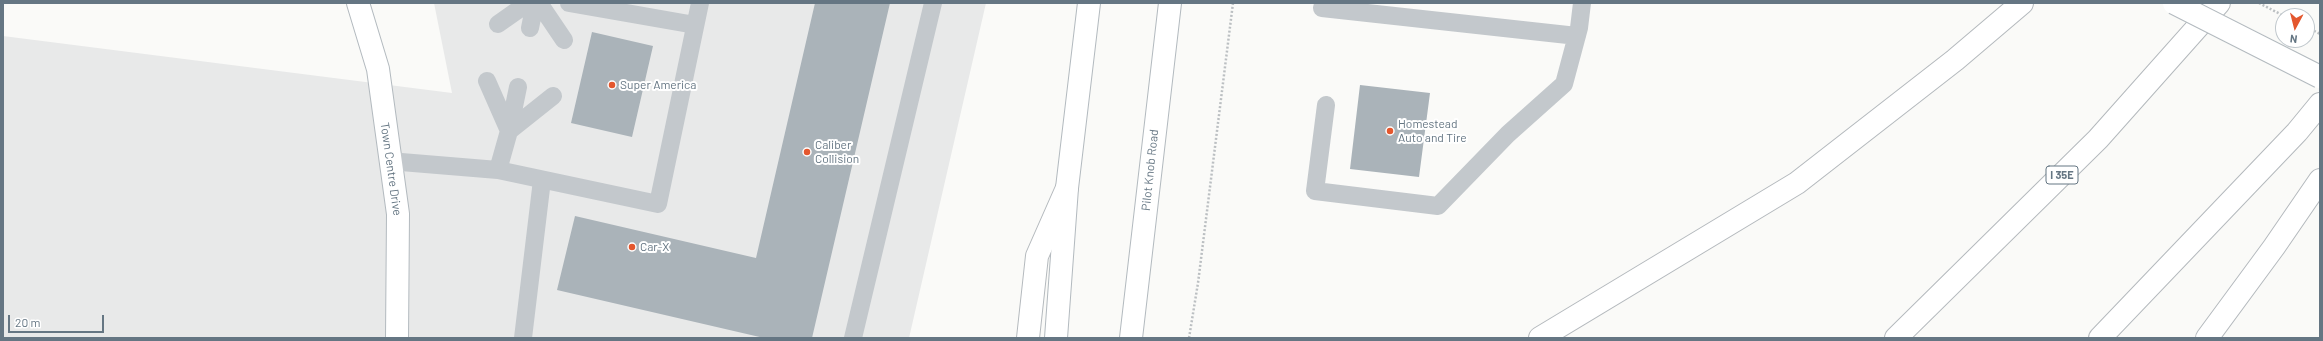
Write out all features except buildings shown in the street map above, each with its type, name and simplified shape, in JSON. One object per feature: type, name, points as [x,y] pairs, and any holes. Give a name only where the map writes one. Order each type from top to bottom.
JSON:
[{"type":"main road","name":"Town Centre Drive","points":[[358,3],[378,69],[389,161],[398,214],[397,338]]},
{"type":"main road","points":[[1056,338],[1067,188],[1089,3]]},
{"type":"main road","name":"Pilot Knob Road","points":[[1131,338],[1170,3]]},
{"type":"main road","points":[[1540,338],[1797,183],[1955,60],[2022,3]]},
{"type":"main road","points":[[2174,3],[2320,77]]},
{"type":"main road","name":"I 35E","points":[[1896,338],[2098,139],[2219,3]]},
{"type":"main road","points":[[2100,338],[2297,132],[2320,104]]},
{"type":"main road","points":[[2206,338],[2274,247],[2320,180]]},
{"type":"main road","points":[[1028,338],[1037,256],[1067,188]]},
{"type":"lane","points":[[498,24],[528,3]]},
{"type":"lane","points":[[530,28],[534,3]]},
{"type":"lane","points":[[539,3],[564,40]]},
{"type":"lane","points":[[569,3],[695,24]]},
{"type":"lane","points":[[389,161],[498,170],[658,204],[700,3]]},
{"type":"lane","points":[[853,338],[933,3]]},
{"type":"lane","points":[[1326,105],[1315,191],[1438,206],[1508,134],[1564,84],[1577,36],[1582,3]]},
{"type":"lane","points":[[1322,8],[1577,36]]},
{"type":"lane","points":[[487,80],[509,132]]},
{"type":"lane","points":[[498,170],[509,132],[518,88]]},
{"type":"lane","points":[[509,132],[553,96]]},
{"type":"lane","points":[[523,338],[542,180]]},
{"type":"path","points":[[1189,338],[1198,283],[1233,3]]},
{"type":"path","points":[[2259,3],[2275,11]]},
{"type":"shaded area","points":[[434,3],[986,3],[909,338],[3,338],[3,36],[452,93]]},
{"type":"place","name":"Super America","points":[[612,85]]},
{"type":"place","name":"Homestead Auto and Tire","points":[[1390,131]]},
{"type":"place","name":"Caliber Collision","points":[[807,152]]},
{"type":"place","name":"Car-X","points":[[632,247]]}]
